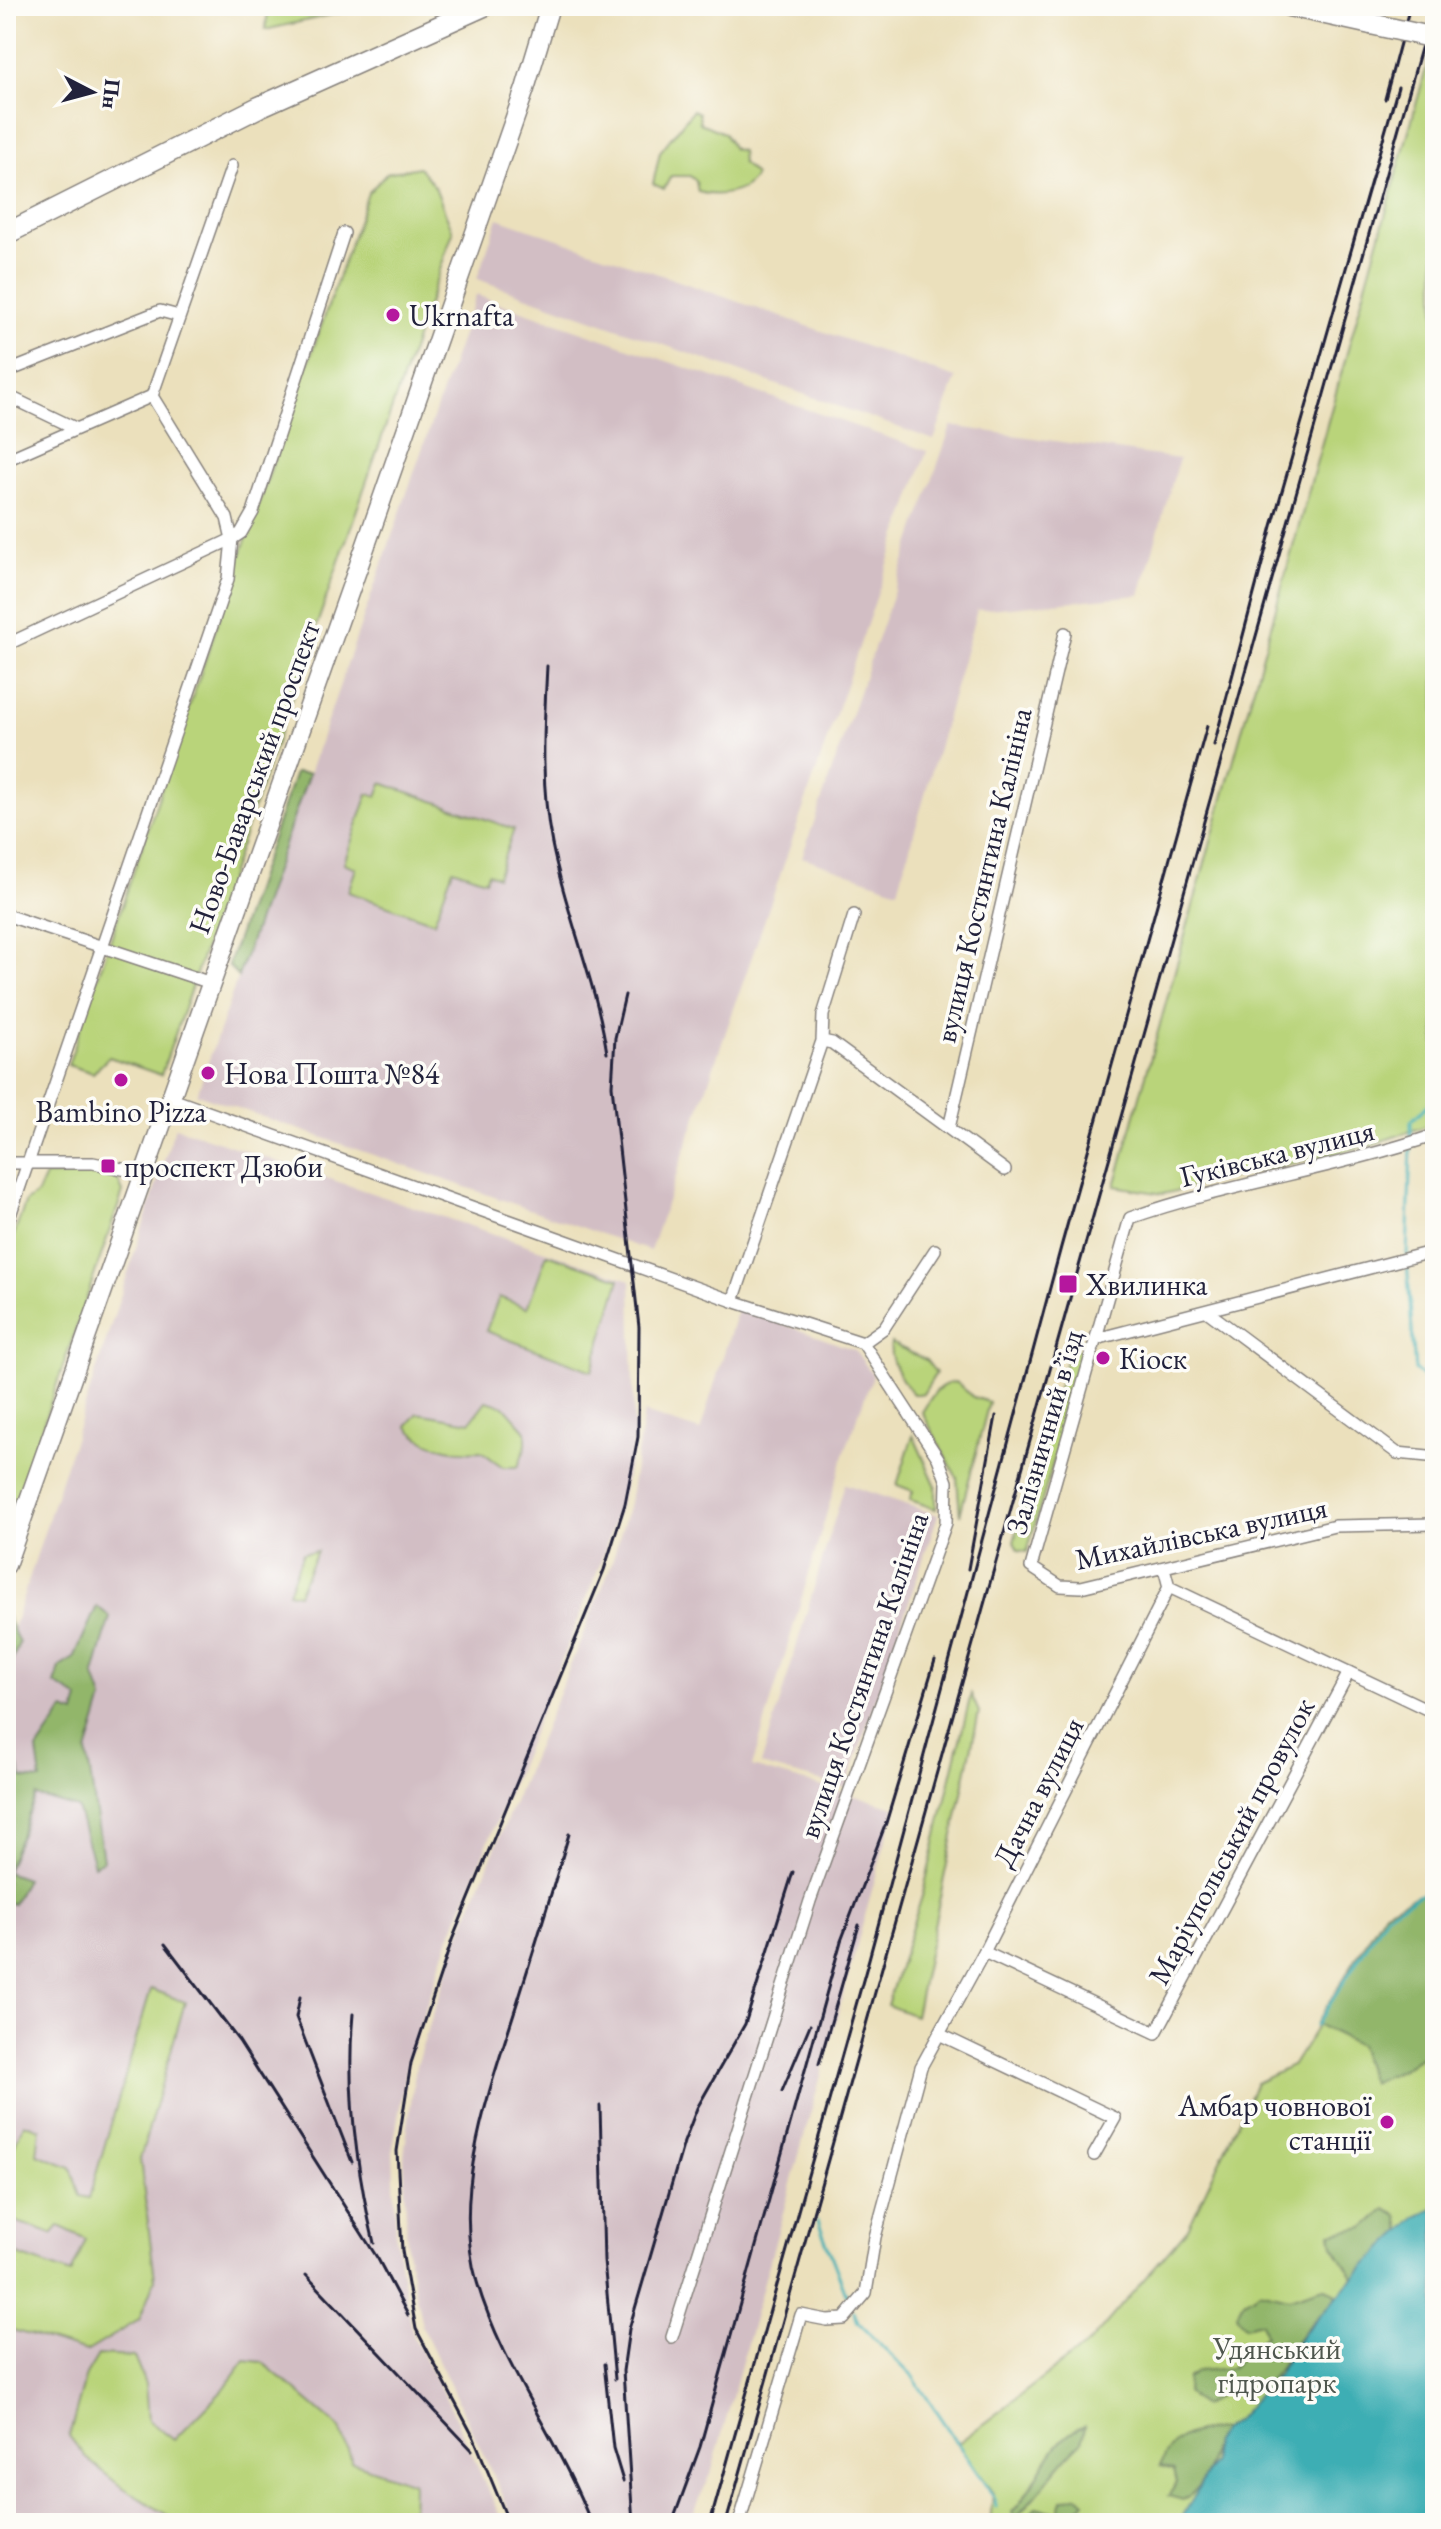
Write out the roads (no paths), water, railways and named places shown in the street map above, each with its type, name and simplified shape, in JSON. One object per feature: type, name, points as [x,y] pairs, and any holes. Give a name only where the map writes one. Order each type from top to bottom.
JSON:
[{"type":"highway","points":[[6,234],[259,107],[484,6]]},
{"type":"highway","points":[[1289,6],[1435,38]]},
{"type":"main road","name":"Ново-Баварський проспект","points":[[6,1565],[525,89],[550,6]]},
{"type":"street","points":[[6,460],[152,396],[232,166]]},
{"type":"street","points":[[6,645],[241,533],[253,512],[344,233]]},
{"type":"street","points":[[6,372],[160,311],[179,316]]},
{"type":"street","points":[[6,395],[75,428]]},
{"type":"street","points":[[6,1227],[228,579],[232,539],[227,518],[152,396]]},
{"type":"street","name":"вулиця Костянтина Калініна","points":[[949,1128],[1065,633]]},
{"type":"street","points":[[6,915],[211,983]]},
{"type":"street","points":[[733,1301],[822,1041],[823,1015],[854,915]]},
{"type":"street","points":[[822,1041],[832,1043],[1005,1170]]},
{"type":"street","points":[[169,1098],[733,1301],[863,1343],[884,1328],[935,1250]]},
{"type":"street","name":"Гуківська вулиця","points":[[1130,1218],[1179,1201],[1367,1158],[1435,1135]]},
{"type":"street","points":[[6,1163],[93,1163],[142,1173]]},
{"type":"street","name":"Залізничний в’їзд","points":[[1031,1567],[1130,1218]]},
{"type":"street","points":[[1096,1339],[1435,1251]]},
{"type":"street","points":[[1208,1312],[1397,1453],[1428,1456]]},
{"type":"street","name":"вулиця Костянтина Калініна","points":[[672,2337],[810,1901],[946,1523],[947,1482],[938,1458],[863,1343]]},
{"type":"street","name":"Михайлівська вулиця","points":[[1031,1567],[1060,1586],[1081,1587],[1335,1526],[1435,1524]]},
{"type":"street","points":[[1164,1568],[1169,1587],[1435,1713]]},
{"type":"street","name":"Дачна вулиця","points":[[739,2523],[801,2315],[827,2320],[852,2312],[866,2293],[875,2237],[921,2067],[984,1952],[1169,1587]]},
{"type":"street","name":"Маріупольський провулок","points":[[984,1952],[1156,2033],[1349,1672]]},
{"type":"street","points":[[939,2034],[1115,2118],[1094,2155]]},
{"type":"water","points":[[1435,2208],[1435,2523],[1179,2523],[1213,2462],[1213,2441],[1278,2374],[1303,2333],[1364,2267],[1416,2217]]},
{"type":"waterway","points":[[1411,1139],[1411,1121],[1435,1098]]},
{"type":"waterway","points":[[1407,1255],[1411,1146]]},
{"type":"waterway","points":[[1407,1262],[1415,1370],[1435,1389]]},
{"type":"waterway","points":[[1316,2026],[1387,1914],[1435,1885]]},
{"type":"waterway","points":[[818,2221],[850,2304]]},
{"type":"waterway","points":[[854,2311],[858,2322],[913,2377],[995,2499],[996,2507]]},
{"type":"railway","points":[[1385,99],[1410,6]]},
{"type":"railway","points":[[726,2523],[1433,6]]},
{"type":"railway","points":[[1214,745],[1272,526],[1398,87]]},
{"type":"railway","points":[[547,666],[544,755],[548,822],[558,870],[596,1000],[607,1053]]},
{"type":"railway","points":[[710,2523],[869,1959],[1061,1247],[1207,726]]},
{"type":"railway","points":[[509,2523],[474,2438],[416,2329],[402,2251],[397,2151],[411,2063],[452,1940],[604,1570],[625,1504],[638,1437],[639,1327],[612,1086],[615,1038],[625,995]]},
{"type":"railway","points":[[968,1569],[996,1416]]},
{"type":"railway","points":[[672,2523],[700,2447],[841,1941],[886,1823],[935,1660]]},
{"type":"railway","points":[[569,1834],[487,2101],[471,2174],[468,2211],[470,2247],[477,2282],[488,2313],[591,2523]]},
{"type":"railway","points":[[633,2523],[623,2371],[629,2329],[684,2142],[697,2108],[745,2024],[793,1872]]},
{"type":"railway","points":[[819,2064],[859,1925]]},
{"type":"railway","points":[[165,1944],[239,2041],[378,2259],[408,2315]]},
{"type":"railway","points":[[300,1997],[296,2017],[352,2162]]},
{"type":"railway","points":[[353,2014],[351,2072],[354,2129],[374,2243]]},
{"type":"railway","points":[[782,2091],[810,2025]]},
{"type":"railway","points":[[600,2106],[604,2261],[615,2379]]},
{"type":"railway","points":[[306,2275],[472,2450]]},
{"type":"railway","points":[[604,2364],[613,2448],[623,2481]]},
{"type":"place","name":"Ukrnafta","points":[[393,315]]},
{"type":"place","name":"Нова Пошта №84","points":[[208,1073]]},
{"type":"place","name":"Bambino Pizza","points":[[121,1080]]},
{"type":"place","name":"проспект Дзюби","points":[[108,1166]]},
{"type":"place","name":"Хвилинка","points":[[1068,1284]]},
{"type":"place","name":"Кіоск","points":[[1103,1358]]},
{"type":"place","name":"Амбар човнової станції","points":[[1387,2122]]},
{"type":"park label","name":"Удянський гідропарк","points":[[1277,2365]]}]
